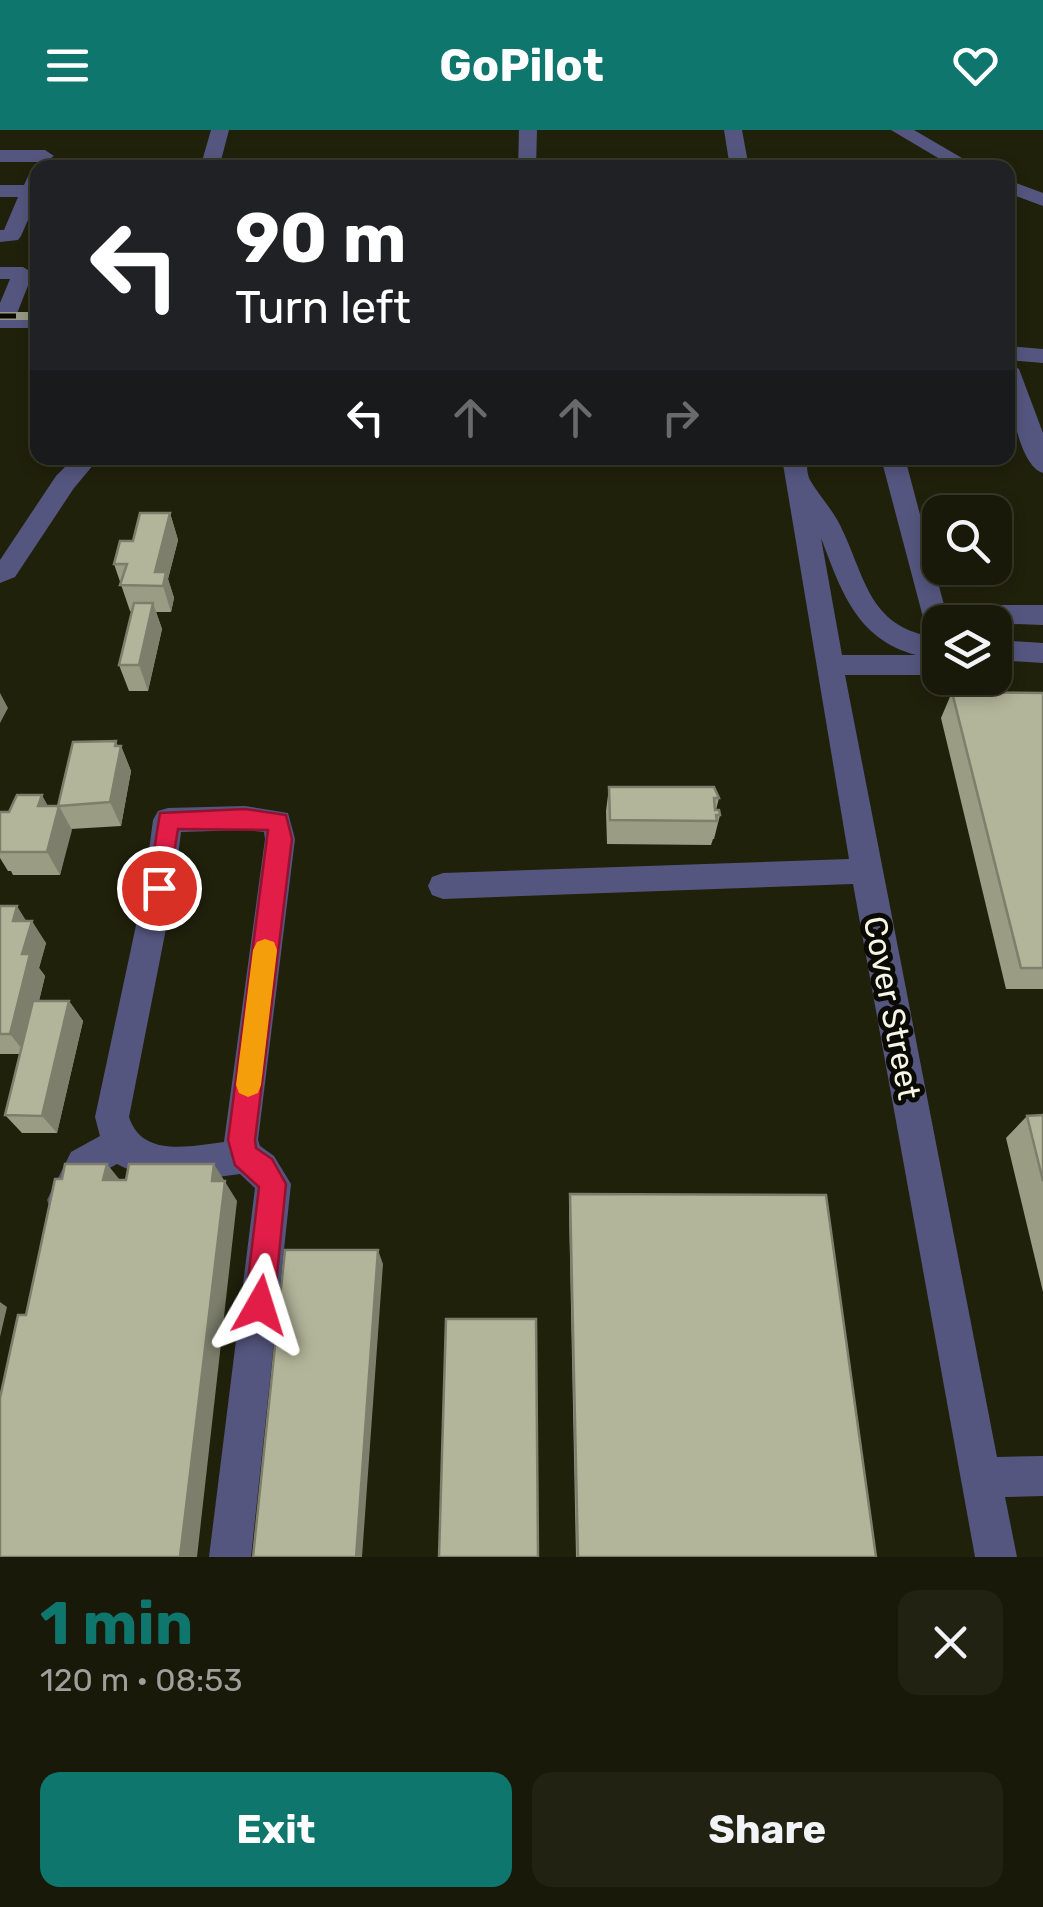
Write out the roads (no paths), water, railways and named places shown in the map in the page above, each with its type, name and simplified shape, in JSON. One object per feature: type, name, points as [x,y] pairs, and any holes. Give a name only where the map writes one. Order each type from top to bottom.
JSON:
[{"type":"street","points":[[211,160],[220,130]]},
{"type":"street","points":[[527,160],[528,130]]},
{"type":"street","points":[[733,130],[739,160]]},
{"type":"street","points":[[900,130],[955,160]]},
{"type":"street","points":[[0,156],[30,163]]},
{"type":"street","points":[[0,191],[30,173]]},
{"type":"street","points":[[1015,189],[1043,200]]},
{"type":"street","points":[[0,236],[11,236],[30,192]]},
{"type":"street","points":[[0,274],[23,274],[2,322],[30,322]]},
{"type":"street","points":[[1015,354],[1043,356]]},
{"type":"street","points":[[1015,388],[1043,464]]},
{"type":"street","points":[[0,574],[6,571],[81,465]]},
{"type":"street","points":[[895,465],[934,614],[1043,615]]},
{"type":"street","points":[[796,466],[830,529],[860,608],[885,632],[922,647]]},
{"type":"street","name":"Cover Street","points":[[796,466],[866,871],[996,1557]]},
{"type":"street","points":[[1012,651],[1043,653]]},
{"type":"street","points":[[1012,664],[1043,664]]},
{"type":"street","points":[[829,665],[922,665]]},
{"type":"street","points":[[230,1557],[273,1184],[262,1168],[244,1156],[150,1162],[119,1144],[112,1117],[159,888],[168,820],[278,822],[280,839],[242,1140],[244,1156]]},
{"type":"street","points":[[443,886],[866,871]]},
{"type":"street","points":[[54,1242],[67,1190],[83,1164],[119,1144]]},
{"type":"street","points":[[982,1477],[1043,1476]]},
{"type":"railway","points":[[0,316],[30,316]]}]
